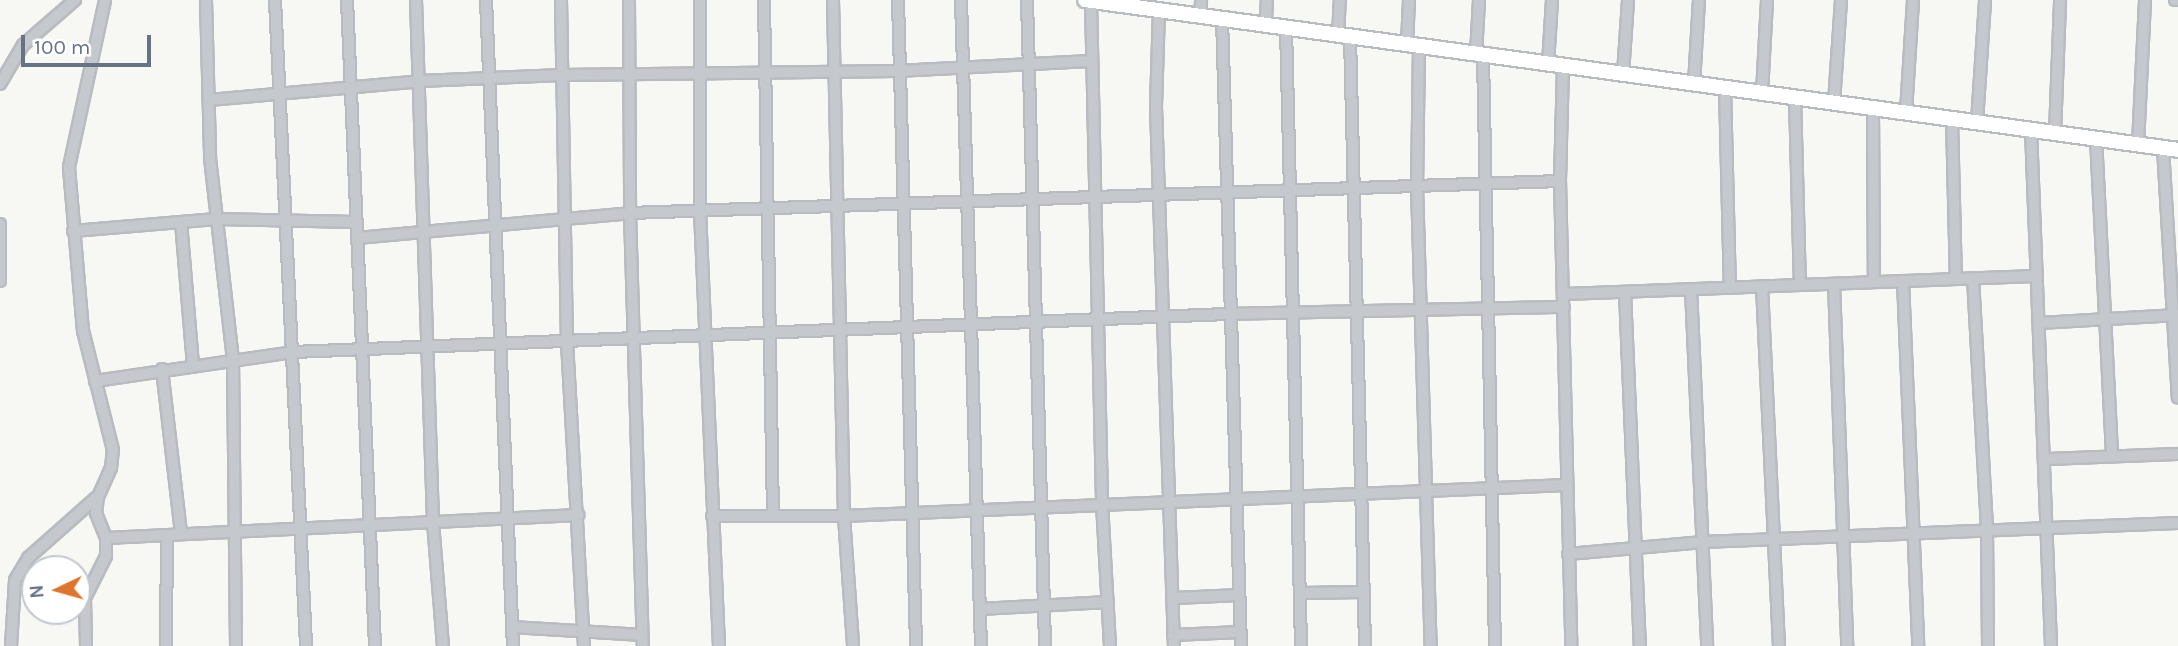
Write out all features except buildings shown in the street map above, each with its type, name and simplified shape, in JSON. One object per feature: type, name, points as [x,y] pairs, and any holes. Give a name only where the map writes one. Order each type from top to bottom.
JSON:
[{"type":"street","points":[[0,84],[23,45],[75,0]]},
{"type":"street","points":[[86,646],[85,598],[98,578],[106,538],[96,513],[98,497],[111,468],[113,450],[83,331],[69,167],[105,0]]},
{"type":"street","points":[[206,0],[209,158],[233,359],[236,646]]},
{"type":"street","points":[[275,0],[288,221],[306,646]]},
{"type":"street","points":[[347,0],[375,646]]},
{"type":"street","points":[[416,0],[430,347],[433,522],[443,646]]},
{"type":"street","points":[[486,0],[487,78],[513,646]]},
{"type":"street","points":[[561,0],[567,342],[584,646]]},
{"type":"street","points":[[513,627],[584,630],[643,641],[630,213],[627,74],[629,0]]},
{"type":"street","points":[[700,0],[700,211],[719,646]]},
{"type":"street","points":[[764,0],[763,74],[772,334],[772,516]]},
{"type":"street","points":[[833,0],[844,516],[853,646]]},
{"type":"street","points":[[898,0],[897,71],[916,646]]},
{"type":"street","points":[[961,0],[961,69],[972,325],[981,646]]},
{"type":"street","points":[[1027,0],[1026,66],[1045,646]]},
{"type":"street","points":[[1085,0],[1128,3],[1200,16],[2178,150]]},
{"type":"street","points":[[1200,16],[1201,0]]},
{"type":"street","points":[[1266,23],[1267,0]]},
{"type":"street","points":[[1340,0],[1358,311],[1365,646]]},
{"type":"street","points":[[1409,0],[1413,45],[1431,646]]},
{"type":"street","points":[[1479,0],[1488,488],[1495,646]]},
{"type":"street","points":[[1552,0],[1564,307],[1571,646]]},
{"type":"street","points":[[1623,74],[1628,0]]},
{"type":"street","points":[[1694,83],[1699,0]]},
{"type":"street","points":[[1762,93],[1767,0]]},
{"type":"street","points":[[1834,103],[1840,0]]},
{"type":"street","points":[[1906,113],[1913,0]]},
{"type":"street","points":[[1977,122],[1985,0]]},
{"type":"street","points":[[2055,133],[2060,0]]},
{"type":"street","points":[[2138,144],[2146,0]]},
{"type":"street","points":[[1091,1],[1090,61],[1102,503],[1110,646]]},
{"type":"street","points":[[1159,10],[1155,65],[1175,598],[1174,646]]},
{"type":"street","points":[[1222,18],[1224,193],[1241,646]]},
{"type":"street","points":[[1286,27],[1288,190],[1300,494],[1301,646]]},
{"type":"street","points":[[209,100],[420,81],[487,78],[897,71],[1090,61]]},
{"type":"street","points":[[1725,88],[1730,288]]},
{"type":"street","points":[[1795,97],[1800,285]]},
{"type":"street","points":[[1873,108],[1874,282]]},
{"type":"street","points":[[1952,119],[1956,279]]},
{"type":"street","points":[[2031,130],[2046,459],[2051,646]]},
{"type":"street","points":[[2096,138],[2112,456]]},
{"type":"street","points":[[2163,148],[2176,315],[2178,398]]},
{"type":"street","points":[[357,238],[426,229],[630,213],[1560,181]]},
{"type":"street","points":[[73,231],[218,219],[356,222]]},
{"type":"street","points":[[181,222],[193,364]]},
{"type":"street","points":[[0,225],[0,281]]},
{"type":"street","points":[[1563,294],[2037,276]]},
{"type":"street","points":[[1973,278],[1987,530],[1988,646]]},
{"type":"street","points":[[1903,281],[1916,533],[1918,646]]},
{"type":"street","points":[[1833,284],[1847,646]]},
{"type":"street","points":[[1762,286],[1779,646]]},
{"type":"street","points":[[1692,289],[1707,646]]},
{"type":"street","points":[[1625,292],[1640,646]]},
{"type":"street","points":[[95,381],[193,364],[293,352],[1228,314],[1564,307]]},
{"type":"street","points":[[2040,323],[2176,315]]},
{"type":"street","points":[[162,369],[181,534]]},
{"type":"street","points":[[2046,459],[2178,454]]},
{"type":"street","points":[[712,516],[844,516],[1171,499],[1566,485]]},
{"type":"street","points":[[11,646],[15,580],[28,558],[98,497]]},
{"type":"street","points":[[106,538],[578,515]]},
{"type":"street","points":[[1568,554],[1703,542],[2046,526],[2178,523]]},
{"type":"street","points":[[166,646],[167,534]]},
{"type":"street","points":[[1301,593],[1364,592]]},
{"type":"street","points":[[1175,598],[1239,594]]},
{"type":"street","points":[[980,609],[1108,602]]},
{"type":"street","points":[[1173,635],[1240,632]]}]
